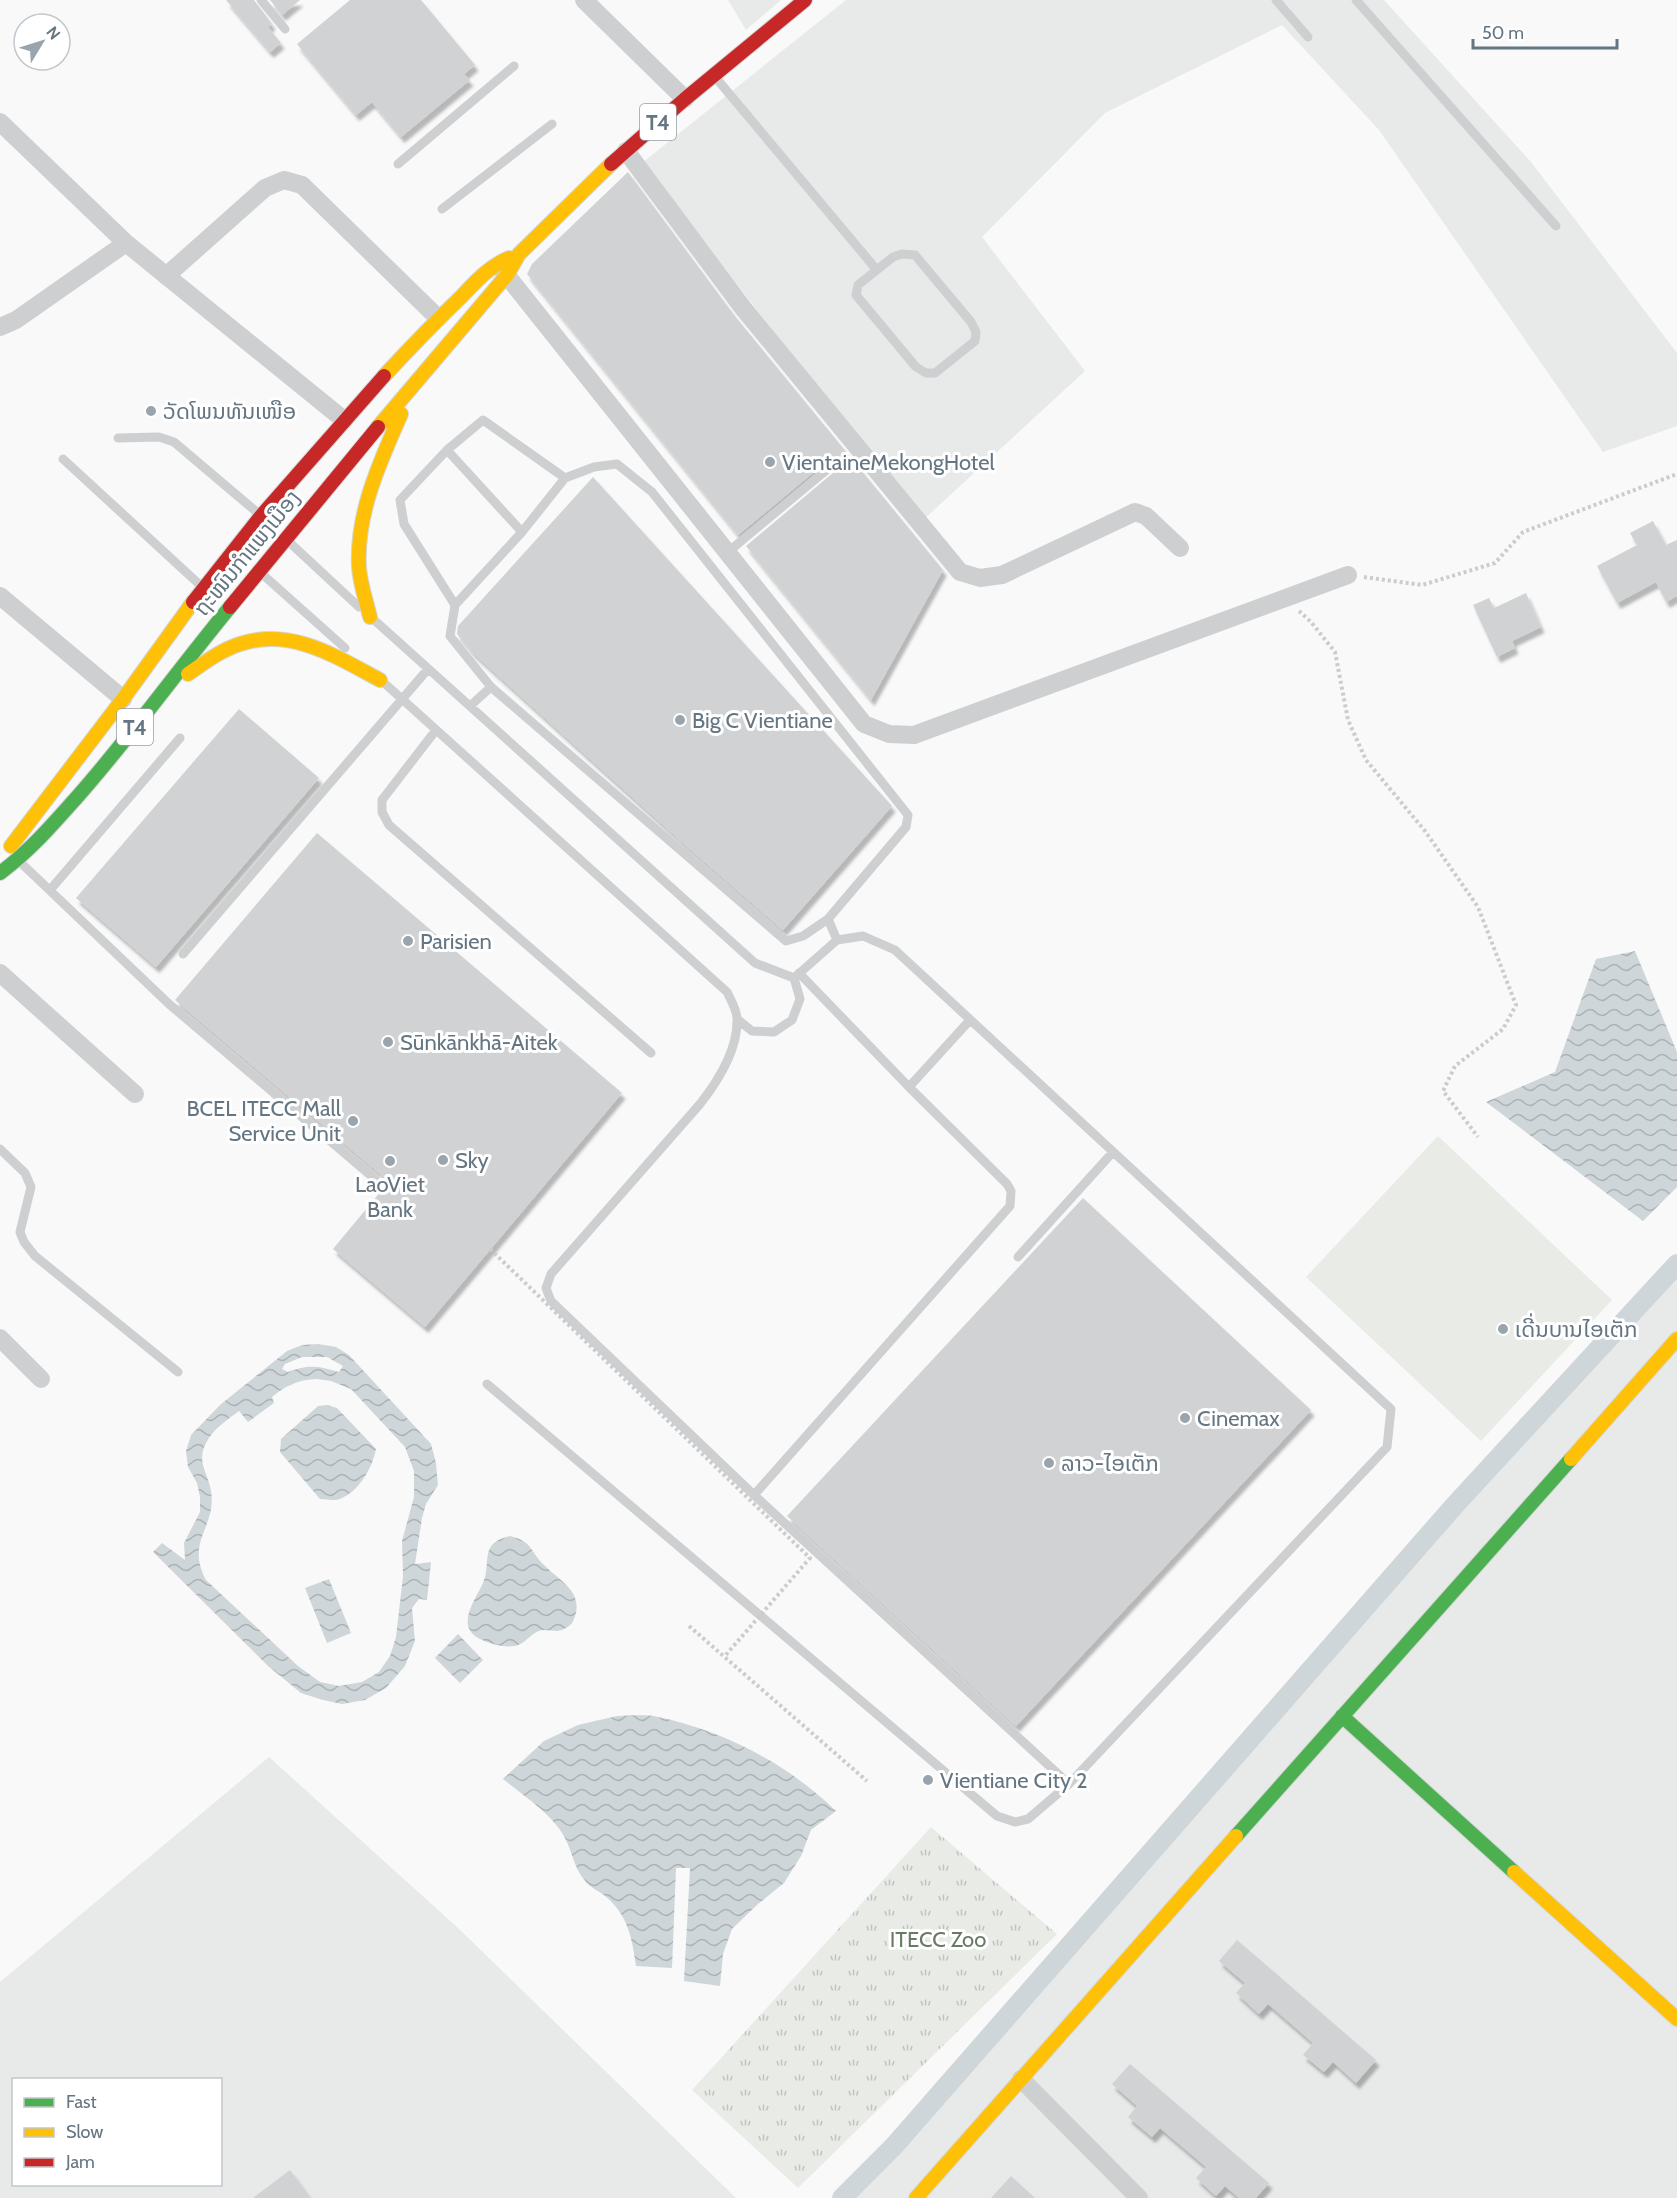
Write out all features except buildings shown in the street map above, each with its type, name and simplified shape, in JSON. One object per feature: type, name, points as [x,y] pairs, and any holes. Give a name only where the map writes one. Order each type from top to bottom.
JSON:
[{"type":"main road","name":"ຖະໜົນກຳແພງເມືອງ","points":[[0,873],[8,857],[203,588],[261,516],[393,365],[438,318],[519,254],[626,151],[805,0]]},
{"type":"main road","name":"ຖະໜົນກຳແພງເມືອງ","points":[[8,857],[93,780],[259,571],[415,383],[502,269]]},
{"type":"main road","points":[[370,617],[359,567],[362,526],[373,478],[415,383]]},
{"type":"main road","points":[[160,695],[224,649],[249,640],[278,637],[303,641],[323,649],[380,680]]},
{"type":"main road","points":[[916,2198],[1677,1339]]},
{"type":"main road","points":[[1342,1716],[1677,2019]]},
{"type":"street","points":[[584,0],[685,99]]},
{"type":"street","points":[[0,122],[126,243],[344,420]]},
{"type":"street","points":[[626,151],[743,308],[960,572],[980,578],[1002,575],[1135,512],[1146,516],[1180,548]]},
{"type":"street","points":[[166,276],[265,188],[284,180],[302,185],[438,318]]},
{"type":"street","points":[[0,327],[16,320],[126,243]]},
{"type":"street","points":[[502,269],[864,724],[889,734],[914,735],[1348,575]]},
{"type":"street","points":[[261,516],[286,539]]},
{"type":"street","points":[[234,549],[259,571]]},
{"type":"street","points":[[0,596],[123,699]]},
{"type":"street","points":[[0,973],[135,1094]]},
{"type":"street","points":[[0,1338],[41,1379]]},
{"type":"street","points":[[1021,2079],[1139,2198]]},
{"type":"lane","points":[[261,0],[285,29]]},
{"type":"lane","points":[[1276,0],[1308,37]]},
{"type":"lane","points":[[1356,0],[1556,226]]},
{"type":"lane","points":[[398,164],[514,66]]},
{"type":"lane","points":[[715,76],[876,269]]},
{"type":"lane","points":[[442,209],[552,124]]},
{"type":"lane","points":[[902,254],[915,255],[971,322],[976,332],[975,341],[935,373],[926,373],[916,367],[856,296],[858,285],[876,269],[893,257],[902,254]]},
{"type":"lane","points":[[455,605],[404,524],[400,500],[447,450],[483,420],[566,478]]},
{"type":"lane","points":[[118,438],[159,437],[174,442],[261,516]]},
{"type":"lane","points":[[447,450],[522,532]]},
{"type":"lane","points":[[63,459],[203,588]]},
{"type":"lane","points":[[617,464],[652,492],[908,815],[906,827],[828,919],[803,936],[786,941],[491,687],[450,636],[455,605],[522,532],[566,478],[594,467],[617,464]]},
{"type":"lane","points":[[728,552],[830,467]]},
{"type":"lane","points":[[652,492],[670,480]]},
{"type":"lane","points":[[286,539],[755,963],[796,976],[1007,1184],[1011,1191],[1010,1206],[754,1495]]},
{"type":"lane","points":[[259,571],[727,992],[734,1005],[737,1019],[729,1057],[715,1084],[551,1274],[546,1288],[551,1301],[589,1340],[754,1495],[1069,1784]]},
{"type":"lane","points":[[183,954],[428,669]]},
{"type":"lane","points":[[470,706],[491,687]]},
{"type":"lane","points":[[436,730],[382,800],[382,812],[388,825],[651,1053]]},
{"type":"lane","points":[[50,890],[180,738]]},
{"type":"lane","points":[[8,857],[50,890],[169,1004],[375,1179]]},
{"type":"lane","points":[[828,919],[837,940]]},
{"type":"lane","points":[[487,1384],[997,1816],[1016,1822],[1028,1820],[1069,1784],[1387,1447],[1391,1409],[895,950],[863,936],[837,940],[796,976]]},
{"type":"lane","points":[[737,1019],[752,1031],[774,1032],[792,1020],[800,999],[796,976]]},
{"type":"lane","points":[[909,1087],[970,1020]]},
{"type":"lane","points":[[0,1149],[25,1173],[31,1187],[20,1232],[24,1242],[35,1256],[178,1372]]},
{"type":"lane","points":[[1018,1257],[1113,1152]]},
{"type":"path","points":[[1348,575],[1422,585],[1495,563],[1523,532],[1677,474]]},
{"type":"path","points":[[1285,598],[1311,622],[1335,652],[1348,720],[1366,760],[1425,831],[1478,907],[1516,1005],[1503,1029],[1455,1066],[1443,1091],[1478,1137]]},
{"type":"path","points":[[490,1250],[810,1557],[724,1657]]},
{"type":"path","points":[[690,1626],[867,1780]]},
{"type":"shaded area","points":[[728,0],[781,0],[746,30]]},
{"type":"shaded area","points":[[846,0],[1384,0],[1531,162],[1677,353],[1677,426],[1603,452],[1379,130],[1282,25],[1105,113],[982,237],[1085,371],[922,521],[642,163]]},
{"type":"shaded area","points":[[1677,1264],[1677,2198],[844,2198],[894,2146],[1454,1506]]},
{"type":"shaded area","points":[[269,1757],[458,1928],[736,2198],[0,2198],[0,1982]]},
{"type":"green space","points":[[1438,1136],[1612,1300],[1481,1441],[1306,1277]]},
{"type":"green space","name":"ITECC Zoo","points":[[931,1827],[1057,1934],[798,2188],[692,2090]]},
{"type":"water","points":[[1635,951],[1677,1052],[1677,1187],[1643,1221],[1486,1102],[1555,1072],[1596,959]]},
{"type":"water","points":[[318,1344],[336,1347],[349,1355],[431,1444],[436,1463],[438,1485],[426,1504],[415,1564],[431,1562],[427,1600],[419,1599],[412,1608],[415,1641],[405,1666],[386,1688],[365,1700],[342,1704],[301,1693],[268,1666],[153,1552],[162,1543],[185,1560],[184,1543],[200,1512],[197,1483],[188,1467],[186,1451],[191,1435],[220,1405],[287,1351],[302,1345]],"holes":[[[302,1357],[327,1357],[343,1366],[339,1372],[314,1367],[288,1372],[282,1369],[285,1364]],[[317,1379],[331,1381],[351,1389],[405,1447],[414,1471],[414,1497],[402,1541],[403,1576],[396,1637],[390,1656],[379,1672],[362,1682],[339,1686],[320,1682],[298,1666],[206,1580],[200,1566],[199,1555],[212,1504],[210,1485],[202,1462],[203,1450],[212,1433],[239,1411],[248,1422],[274,1403],[272,1397],[283,1389],[298,1382]]]},
{"type":"water","points":[[327,1405],[337,1408],[376,1449],[368,1472],[359,1485],[347,1495],[335,1500],[320,1499],[280,1452],[281,1439],[318,1406]]},
{"type":"water","points":[[510,1536],[527,1544],[543,1564],[569,1587],[576,1601],[576,1609],[570,1626],[557,1631],[541,1630],[516,1646],[494,1644],[480,1639],[472,1634],[468,1620],[472,1604],[483,1583],[490,1549],[500,1539]]},
{"type":"water","points":[[329,1579],[351,1633],[327,1643],[305,1588]]},
{"type":"water","points":[[458,1634],[483,1660],[460,1683],[435,1658]]},
{"type":"water","points":[[617,1716],[658,1717],[730,1740],[776,1764],[818,1794],[836,1811],[811,1830],[801,1856],[784,1883],[732,1929],[723,1954],[720,1986],[684,1981],[690,1868],[676,1868],[672,1968],[636,1966],[628,1928],[619,1911],[613,1903],[582,1877],[566,1840],[554,1822],[503,1779],[544,1741],[578,1725]]},
{"type":"waterway","points":[[842,2198],[894,2146],[1454,1506],[1677,1264]]},
{"type":"traffic: fast","points":[[0,873],[31,846],[78,796],[230,607]]},
{"type":"traffic: fast","points":[[1236,1836],[1571,1459]]},
{"type":"traffic: fast","points":[[1342,1716],[1514,1872]]},
{"type":"traffic: slow","points":[[378,427],[507,275],[519,254],[611,164]]},
{"type":"traffic: slow","points":[[384,376],[478,279],[509,258]]},
{"type":"traffic: slow","points":[[370,617],[359,567],[361,527],[371,488],[401,414]]},
{"type":"traffic: slow","points":[[11,846],[123,699],[193,602]]},
{"type":"traffic: slow","points":[[188,674],[213,657],[240,644],[277,639],[313,647],[380,680]]},
{"type":"traffic: slow","points":[[1571,1459],[1677,1339]]},
{"type":"traffic: slow","points":[[916,2198],[1236,1836]]},
{"type":"traffic: slow","points":[[1514,1872],[1677,2019]]},
{"type":"traffic: jam","points":[[611,164],[685,99],[805,0]]},
{"type":"traffic: jam","points":[[193,602],[261,516],[384,376]]},
{"type":"traffic: jam","points":[[230,607],[378,427]]},
{"type":"place","name":"ວັດໂພນທັນເໜືອ","points":[[151,411]]},
{"type":"place","name":"VientaineMekongHotel","points":[[770,462]]},
{"type":"place","name":"Big C Vientiane","points":[[680,720]]},
{"type":"place","name":"Parisien","points":[[408,941]]},
{"type":"place","name":"Sūnkānkhā-Aitek","points":[[388,1042]]},
{"type":"place","name":"BCEL ITECC Mall Service Unit","points":[[353,1121]]},
{"type":"place","name":"Sky","points":[[443,1160]]},
{"type":"place","name":"LaoViet Bank","points":[[390,1161]]},
{"type":"place","name":"ເດີ່ນບານໄອເຕັກ","points":[[1503,1329]]},
{"type":"place","name":"Cinemax","points":[[1185,1418]]},
{"type":"place","name":"ລາວ-ໄອເຕັກ","points":[[1049,1463]]},
{"type":"place","name":"Vientiane City 2","points":[[928,1780]]}]
